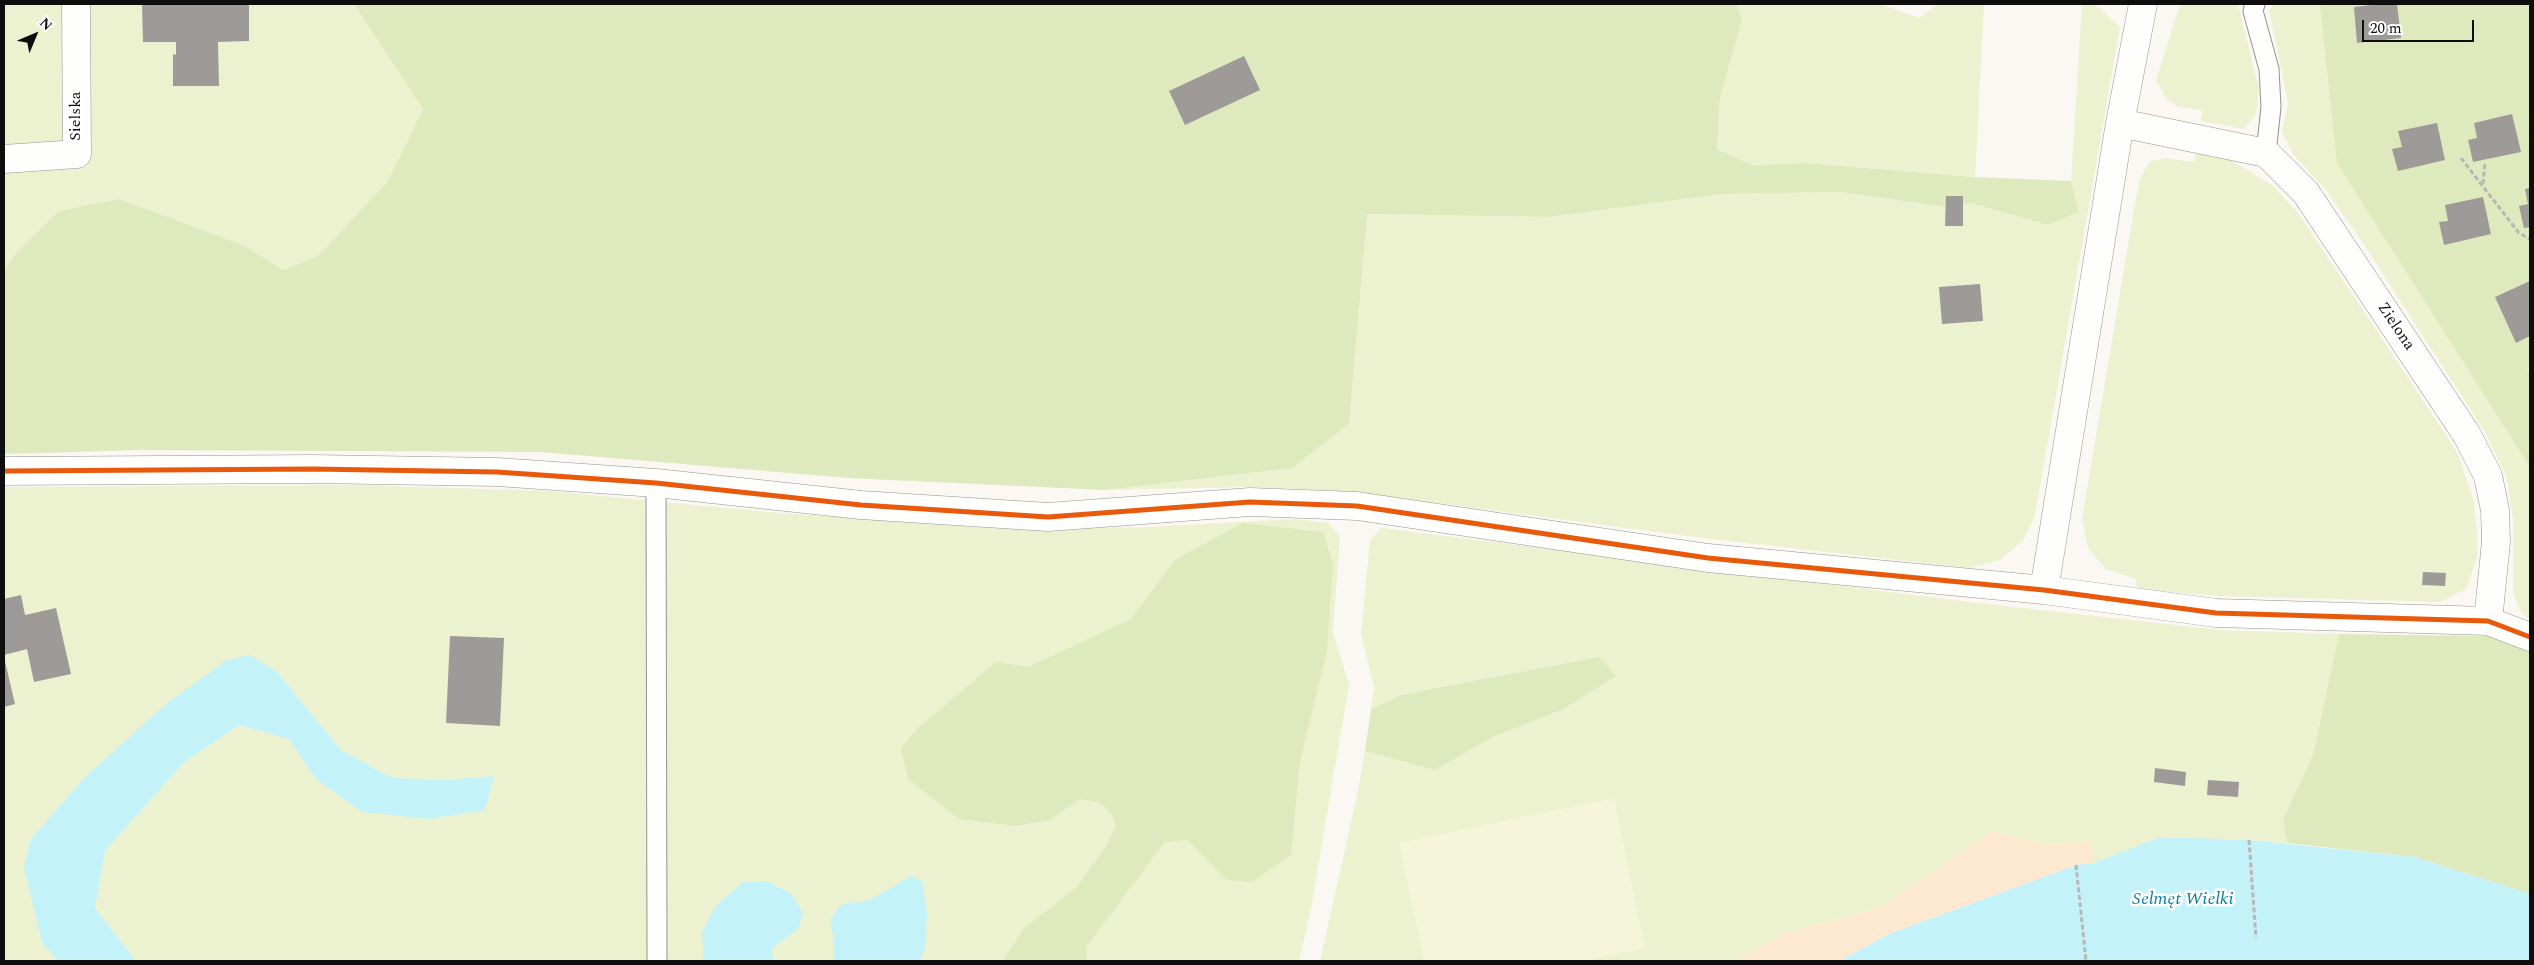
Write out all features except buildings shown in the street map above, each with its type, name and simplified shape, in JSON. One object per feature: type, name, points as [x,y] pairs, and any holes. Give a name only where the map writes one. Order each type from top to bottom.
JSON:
[{"type":"street","name":"Sielska","points":[[4,159],[77,154],[76,4]]},
{"type":"street","points":[[2044,590],[2120,123],[2143,4]]},
{"type":"street","points":[[2120,123],[2266,153]]},
{"type":"street","name":"Zielona","points":[[2266,153],[2306,193],[2467,435],[2488,476],[2495,510],[2496,542],[2488,621]]},
{"type":"street","points":[[4,471],[313,469],[487,472],[656,482],[862,505],[1048,517],[1250,502],[1357,506],[1708,558],[2044,590],[2216,613],[2488,621],[2530,637]]},
{"type":"lane","points":[[2255,4],[2253,11],[2269,69],[2272,107],[2266,153]]},
{"type":"lane","points":[[656,482],[657,961]]},
{"type":"path","points":[[2461,158],[2519,233],[2530,239]]},
{"type":"path","points":[[2483,184],[2485,162]]},
{"type":"path","points":[[2249,840],[2256,938]]},
{"type":"path","points":[[2076,865],[2086,961]]},
{"type":"green space","points":[[4,4],[354,4],[423,109],[388,181],[318,256],[283,270],[245,246],[16,253],[4,269]]},
{"type":"green space","points":[[354,4],[1737,4],[1742,20],[1720,98],[1717,149],[1753,165],[1807,163],[1975,177],[2071,181],[2079,212],[2048,225],[1971,203],[1947,207],[1840,192],[1722,194],[1549,217],[1367,214],[1349,424],[1292,468],[1105,490],[848,478],[541,452],[143,450],[4,454],[4,269],[16,253],[59,211],[119,199],[245,246],[283,270],[318,256],[388,181],[423,109]]},
{"type":"green space","points":[[1737,4],[1879,4],[1920,18],[1937,4],[1984,4],[1975,177],[1807,163],[1753,165],[1717,149],[1720,98],[1742,20]]},
{"type":"green space","points":[[2082,4],[2095,4],[2120,27],[2035,515],[2024,539],[2000,560],[1969,568],[1703,538],[1346,491],[1246,487],[1105,490],[1291,468],[1349,424],[1366,214],[1549,217],[1722,194],[1840,192],[1947,207],[1971,203],[2048,225],[2079,212],[2071,181]]},
{"type":"green space","points":[[2180,4],[2238,4],[2259,90],[2256,114],[2244,129],[2201,121],[2202,110],[2179,107],[2167,100],[2156,80]]},
{"type":"green space","points":[[2274,4],[2530,4],[2530,620],[2522,614],[2513,594],[2513,519],[2507,477],[2485,432],[2359,237],[2325,189],[2293,154],[2282,132],[2288,102],[2269,10]]},
{"type":"green space","points":[[2320,4],[2530,4],[2530,367],[2527,368],[2530,374],[2530,467],[2337,163]]},
{"type":"green space","points":[[2197,150],[2232,161],[2272,185],[2298,213],[2457,452],[2473,498],[2477,530],[2477,558],[2466,589],[2440,602],[2220,596],[2137,589],[2136,579],[2106,569],[2088,548],[2082,518],[2139,181],[2149,162],[2165,158],[2194,162]]},
{"type":"green space","points":[[354,485],[549,491],[768,512],[1002,529],[1150,527],[1294,519],[1328,523],[1340,536],[1333,632],[1349,684],[1311,909],[1299,961],[136,961],[95,908],[105,851],[183,763],[239,725],[290,739],[317,779],[362,812],[494,776],[445,780],[392,778],[341,750],[277,672],[84,778],[30,840],[25,867],[42,942],[58,961],[4,961],[4,487]]},
{"type":"green space","points":[[1242,523],[1323,532],[1333,564],[1327,651],[1300,761],[1291,855],[1252,882],[1227,880],[1188,840],[1165,842],[1086,947],[1087,961],[1003,961],[1024,928],[1077,887],[1105,848],[1116,826],[1111,813],[1099,802],[1080,799],[1050,820],[1016,826],[959,819],[908,779],[901,748],[917,729],[996,662],[1028,667],[1131,619],[1175,560]]},
{"type":"green space","points":[[1381,528],[1978,603],[2220,630],[2339,634],[2313,755],[2283,819],[2287,843],[2160,837],[2094,863],[2091,842],[2046,844],[1992,831],[1880,908],[1785,933],[1735,961],[1320,961],[1357,796],[1365,751],[1435,770],[1495,736],[1562,710],[1401,695],[1371,709],[1374,688],[1361,634],[1370,540]]},
{"type":"green space","points":[[2339,634],[2488,636],[2530,652],[2530,894],[2414,857],[2287,843],[2283,819],[2313,755]]},
{"type":"green space","points":[[1599,657],[1616,676],[1562,710],[1495,736],[1435,770],[1365,751],[1371,709],[1401,695]]},
{"type":"green space","points":[[1614,798],[1645,948],[1580,961],[1424,961],[1399,843]]},
{"type":"sand","points":[[1992,831],[2046,844],[2091,842],[2094,863],[2076,865],[1889,934],[1839,961],[1735,961],[1785,933],[1880,908]]},
{"type":"water","points":[[250,655],[277,672],[341,750],[392,778],[445,780],[494,776],[485,810],[429,819],[362,812],[316,779],[289,739],[239,725],[183,763],[105,851],[95,908],[136,961],[58,961],[42,943],[24,867],[30,840],[84,778],[167,703],[227,660]]},
{"type":"water","name":"Selmęt Wielki","points":[[2160,837],[2249,840],[2414,857],[2530,894],[2530,961],[1839,961],[1889,934],[2076,865],[2094,863]]},
{"type":"water","points":[[911,876],[922,881],[927,913],[925,949],[919,961],[834,961],[834,938],[830,921],[840,905],[870,900]]},
{"type":"water","points":[[767,881],[792,894],[803,914],[798,929],[772,948],[773,961],[704,961],[702,932],[715,907],[743,882]]},
{"type":"cycle path","points":[[4,471],[313,469],[497,472],[656,483],[861,505],[1048,517],[1250,502],[1357,506],[1708,558],[2044,590],[2216,613],[2488,621],[2530,637]]}]
